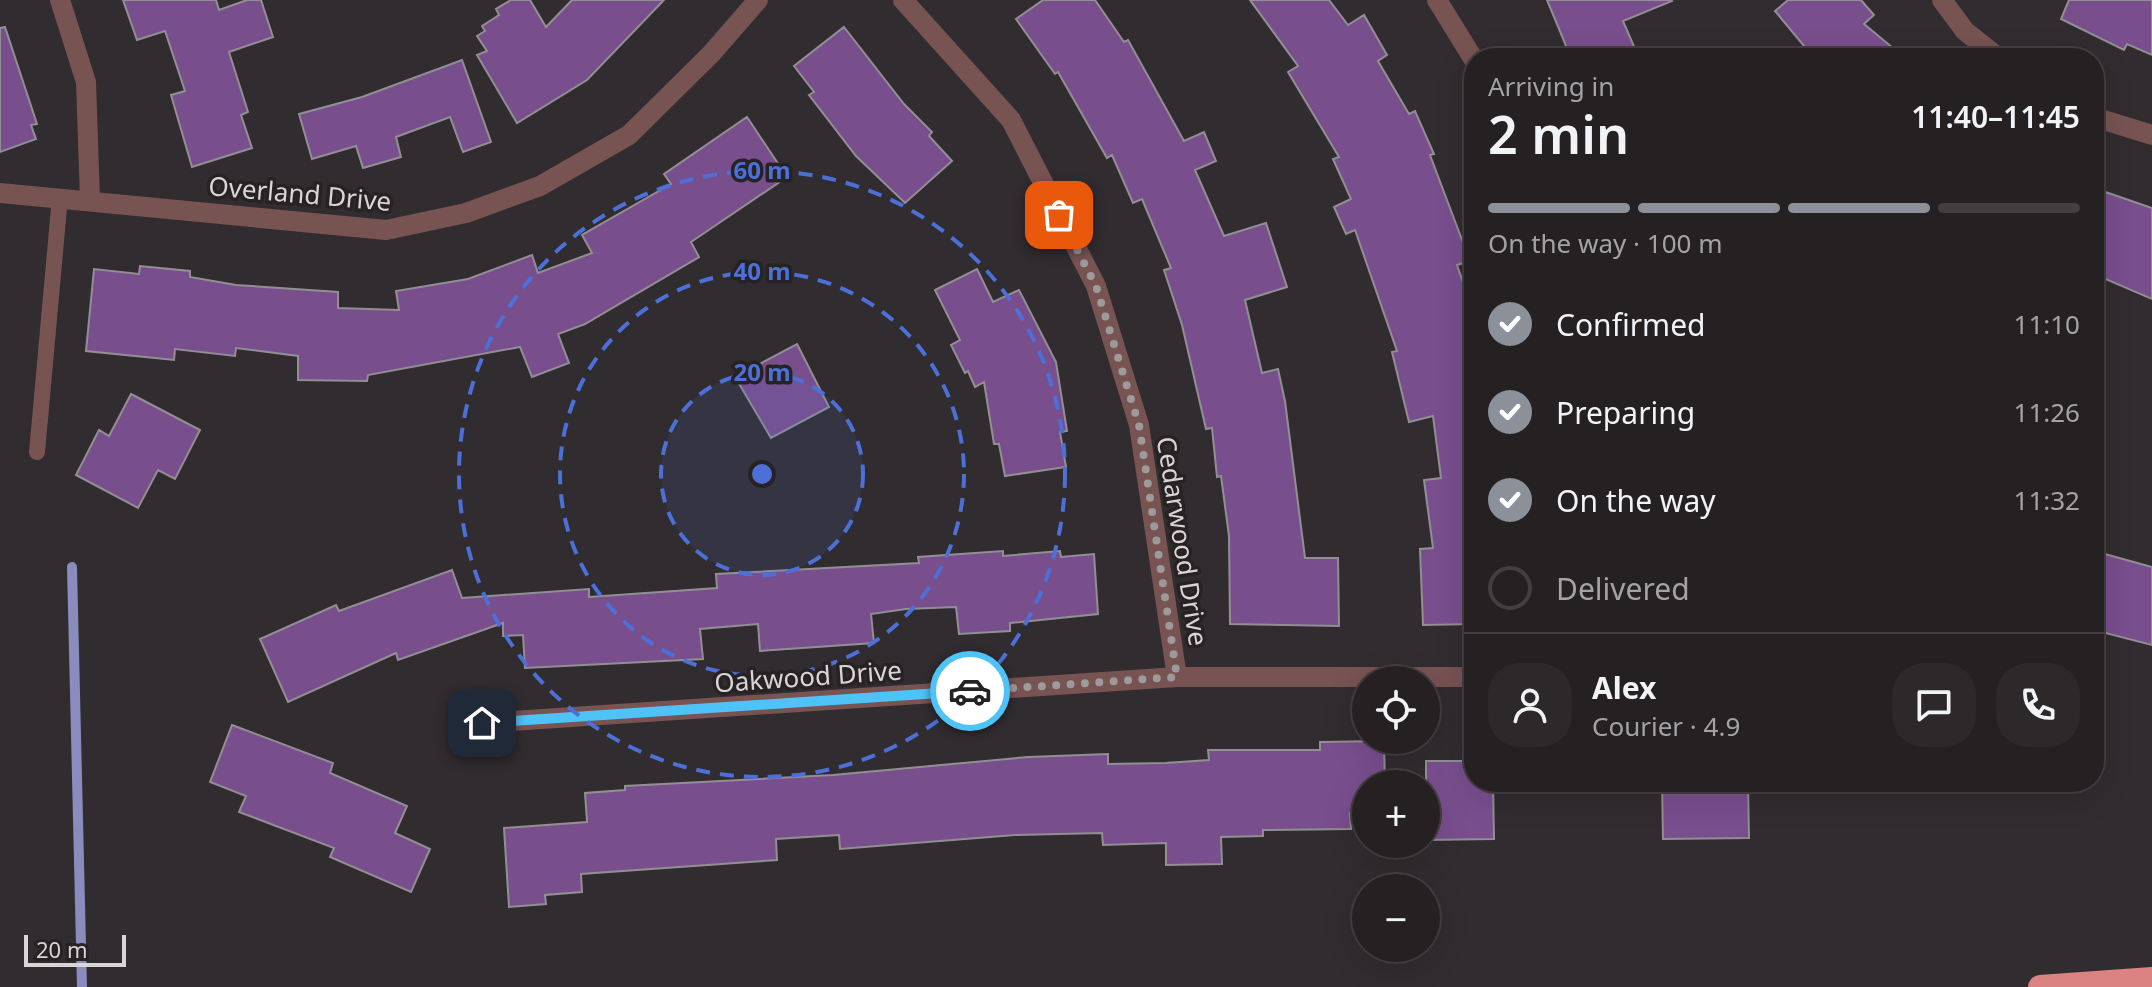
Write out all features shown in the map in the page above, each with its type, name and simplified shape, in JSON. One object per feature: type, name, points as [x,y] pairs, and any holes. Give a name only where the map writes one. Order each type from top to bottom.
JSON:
[{"type":"highway","points":[[2040,987],[2152,979]]},
{"type":"street","points":[[60,0],[86,82],[90,200]]},
{"type":"street","name":"Overland Drive","points":[[0,193],[386,230],[466,213],[540,186],[629,135],[711,54],[758,0]]},
{"type":"street","name":"Cedarwood Drive","points":[[903,0],[1011,120],[1096,286],[1139,425],[1177,677]]},
{"type":"street","points":[[1437,0],[1467,48]]},
{"type":"street","points":[[1942,0],[1965,31],[1986,48]]},
{"type":"street","points":[[2104,120],[2152,135]]},
{"type":"street","name":"Oakwood Drive","points":[[482,723],[1177,677],[1464,677]]},
{"type":"lane","points":[[37,452],[60,197]]},
{"type":"building","points":[[123,0],[216,0],[219,10],[247,0],[261,0],[273,37],[229,52],[248,112],[241,115],[252,148],[192,167],[171,95],[185,91],[165,31],[137,40]]},
{"type":"building","points":[[511,0],[530,0],[546,27],[572,0],[664,0],[587,80],[517,123],[477,55],[487,51],[477,36],[485,31],[482,26],[499,15],[496,9]]},
{"type":"building","points":[[1043,0],[1095,0],[1124,42],[1128,40],[1184,141],[1204,132],[1216,161],[1195,170],[1224,236],[1266,223],[1287,287],[1245,300],[1262,373],[1278,369],[1285,401],[1305,558],[1338,558],[1339,626],[1230,624],[1229,536],[1221,476],[1217,477],[1212,428],[1206,429],[1182,325],[1164,270],[1171,268],[1142,199],[1133,203],[1112,155],[1107,158],[1058,72],[1055,74],[1016,19]]},
{"type":"building","points":[[1250,0],[1329,0],[1348,25],[1364,15],[1387,55],[1378,61],[1409,114],[1415,111],[1434,154],[1430,155],[1464,245],[1464,263],[1457,265],[1464,285],[1464,624],[1423,625],[1420,549],[1433,548],[1424,480],[1441,478],[1433,416],[1409,422],[1392,352],[1397,351],[1355,230],[1346,234],[1334,207],[1351,199],[1333,159],[1339,157],[1288,72],[1298,66]]},
{"type":"building","points":[[1547,0],[1672,1],[1623,21],[1635,48],[1567,48]]},
{"type":"building","points":[[1788,0],[1861,0],[1874,15],[1864,24],[1893,48],[1806,48],[1775,11]]},
{"type":"building","points":[[2069,0],[2152,0],[2152,55],[2127,44],[2124,50],[2061,19]]},
{"type":"building","points":[[5,27],[37,124],[31,125],[36,139],[0,152],[0,28]]},
{"type":"building","points":[[844,27],[904,104],[932,132],[929,136],[952,161],[905,203],[856,156],[809,95],[814,92],[794,66]]},
{"type":"building","points":[[462,60],[491,142],[463,152],[450,117],[396,137],[401,157],[363,168],[356,146],[312,159],[299,114],[362,97]]},
{"type":"building","points":[[747,117],[787,177],[691,242],[699,257],[585,324],[558,334],[569,363],[532,377],[520,347],[368,375],[367,381],[298,380],[298,356],[236,348],[235,356],[175,349],[174,360],[86,351],[94,269],[139,274],[140,266],[190,271],[190,277],[236,285],[338,292],[338,308],[399,310],[396,291],[468,279],[532,255],[538,273],[592,253],[582,235],[671,184],[664,174]]},
{"type":"building","points":[[2104,191],[2152,208],[2152,299],[2104,278]]},
{"type":"building","points":[[977,269],[993,302],[1019,290],[1056,362],[1067,431],[1060,432],[1066,467],[1005,476],[999,444],[994,444],[984,382],[975,387],[968,371],[965,373],[951,345],[960,340],[935,290]]},
{"type":"building","points":[[797,344],[829,407],[771,438],[735,377]]},
{"type":"building","points":[[131,394],[200,430],[175,479],[158,470],[138,508],[76,475],[99,430],[109,436]]},
{"type":"building","points":[[1003,551],[1003,556],[1060,551],[1061,557],[1094,554],[1098,614],[1010,623],[1010,631],[959,634],[956,607],[906,609],[871,614],[874,643],[760,651],[758,624],[700,629],[703,659],[525,668],[523,635],[503,636],[503,623],[398,660],[396,653],[288,702],[260,639],[336,605],[339,611],[452,570],[462,598],[589,589],[589,597],[717,588],[716,574],[919,563],[918,557]]},
{"type":"building","points":[[2104,554],[2152,567],[2152,645],[2104,633]]},
{"type":"building","points":[[232,725],[333,763],[330,773],[407,806],[395,833],[430,849],[411,892],[330,857],[334,848],[239,812],[246,796],[210,782]]},
{"type":"building","points":[[1320,742],[1352,742],[1352,754],[1384,754],[1385,770],[1352,770],[1351,829],[1263,830],[1263,836],[1221,837],[1222,864],[1166,865],[1166,843],[1103,845],[1102,833],[1015,835],[840,849],[839,835],[776,839],[777,860],[581,874],[582,892],[545,895],[546,904],[509,907],[504,828],[587,822],[585,793],[625,790],[625,786],[833,775],[1028,757],[1108,754],[1108,764],[1209,760],[1208,750],[1320,750]]},
{"type":"building","points":[[1426,761],[1464,761],[1464,792],[1493,792],[1494,839],[1440,840],[1440,770],[1426,770]]},
{"type":"building","points":[[1662,792],[1748,792],[1749,838],[1663,839]]},
{"type":"waterway","points":[[72,567],[82,987]]},
{"type":"way so far","points":[[970,691],[1177,677],[1139,425],[1096,286],[1059,215]]},
{"type":"route","points":[[482,723],[970,691]]}]
